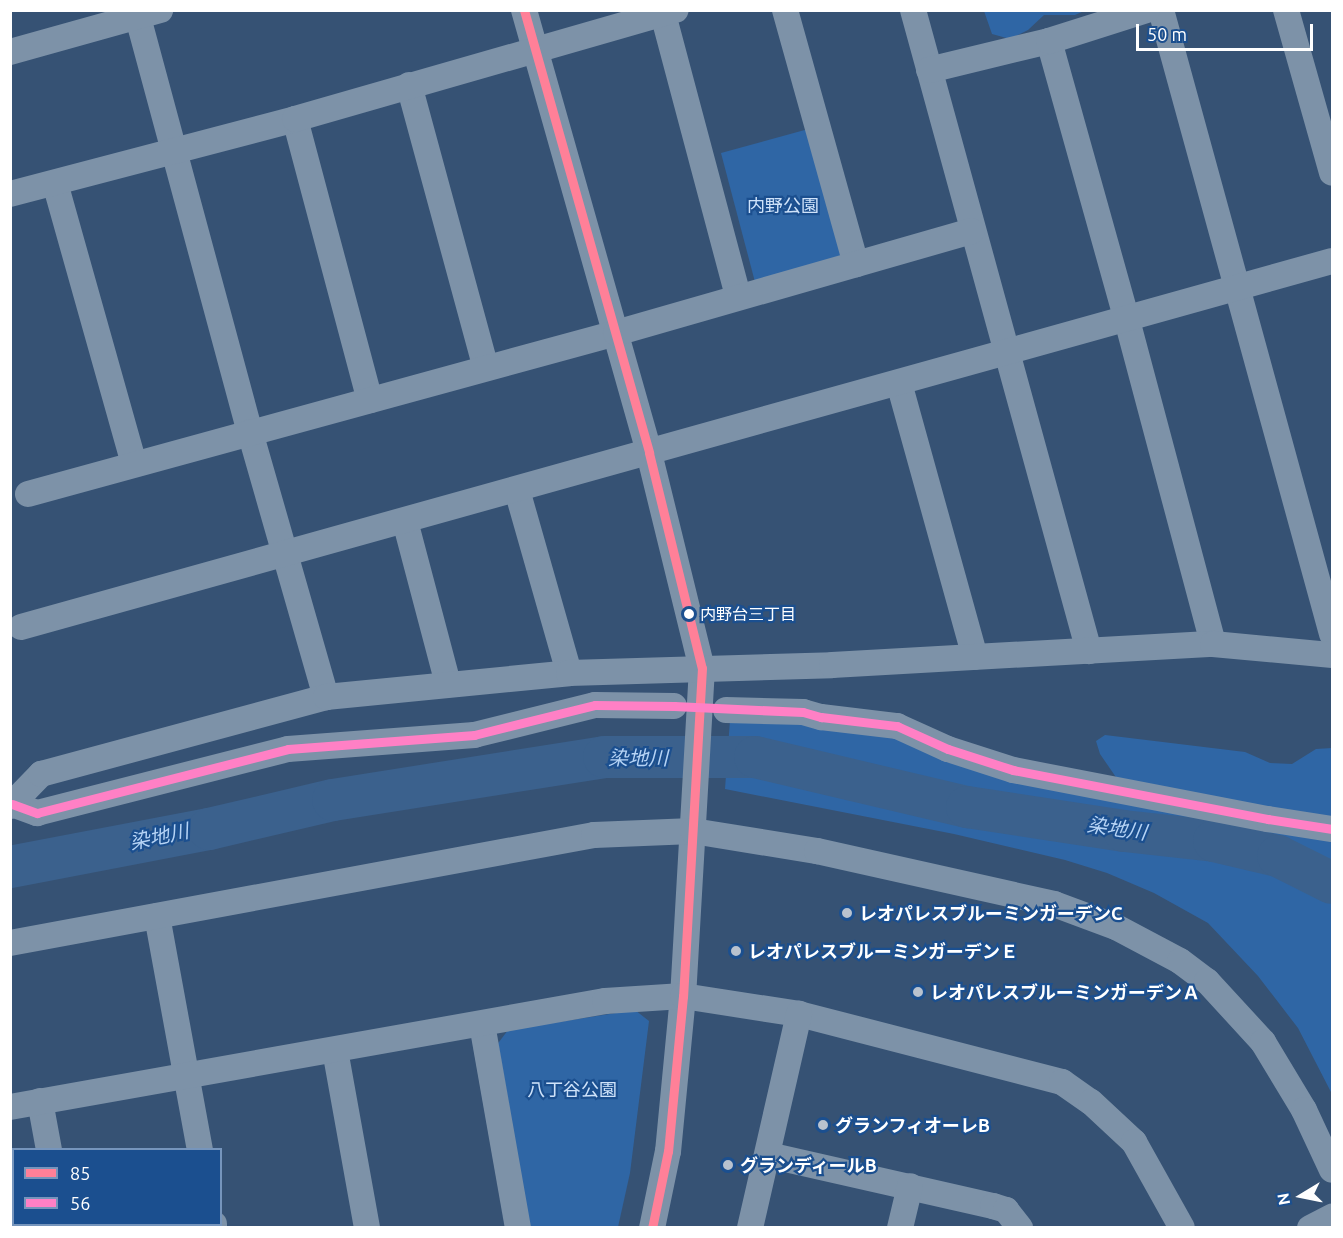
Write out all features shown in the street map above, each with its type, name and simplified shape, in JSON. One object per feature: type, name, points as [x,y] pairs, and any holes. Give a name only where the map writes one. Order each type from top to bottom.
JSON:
[{"type":"street","points":[[524,10],[649,453],[702,668],[701,723],[683,996],[668,1151],[652,1227]]},
{"type":"street","points":[[785,10],[856,264]]},
{"type":"street","points":[[913,10],[1089,651]]},
{"type":"street","points":[[929,70],[1049,41],[1147,10]]},
{"type":"street","points":[[674,706],[596,705],[474,735],[288,748],[36,813],[11,805],[42,774],[326,697],[569,673],[832,665],[1213,644],[1330,645],[1237,287],[1161,10]]},
{"type":"street","points":[[1286,10],[1332,173]]},
{"type":"street","points":[[10,194],[295,119],[670,12],[738,296]]},
{"type":"street","points":[[10,52],[145,13],[173,151],[326,697]]},
{"type":"street","points":[[1049,41],[1127,320],[1213,644]]},
{"type":"street","points":[[409,85],[486,368]]},
{"type":"street","points":[[295,119],[370,400]]},
{"type":"street","points":[[55,183],[134,464]]},
{"type":"street","points":[[28,494],[616,333],[738,296],[972,231]]},
{"type":"street","points":[[21,627],[1332,261]]},
{"type":"street","points":[[899,382],[975,657]]},
{"type":"street","points":[[517,490],[569,673]]},
{"type":"street","points":[[405,521],[448,684]]},
{"type":"street","points":[[726,710],[803,711],[821,717],[897,726],[948,749],[1013,770],[1332,829]]},
{"type":"street","points":[[10,943],[594,835],[693,831],[817,851],[1054,904],[1144,940],[1180,961],[1207,981],[1263,1042],[1304,1110],[1332,1170]]},
{"type":"street","points":[[157,916],[200,1148]]},
{"type":"street","points":[[10,1107],[605,1002],[683,996],[799,1014],[1062,1082],[1091,1102],[1134,1142],[1182,1227]]},
{"type":"street","points":[[750,1227],[799,1014]]},
{"type":"street","points":[[482,1024],[518,1227]]},
{"type":"street","points":[[335,1050],[367,1227]]},
{"type":"street","points":[[40,1101],[48,1148]]},
{"type":"street","points":[[768,1155],[1006,1210],[1020,1227]]},
{"type":"street","points":[[900,1227],[910,1186]]},
{"type":"street","points":[[1310,1227],[1332,1216]]},
{"type":"green space","points":[[984,11],[1084,11],[1075,15],[1044,15],[1028,30],[1010,39],[992,34]]},
{"type":"green space","name":"内野公園","points":[[812,128],[846,257],[755,282],[721,153]]},
{"type":"green space","points":[[730,720],[811,723],[895,738],[1218,819],[1332,841],[1332,1094],[1298,1028],[1258,976],[1208,923],[1154,893],[1107,873],[1065,860],[954,834],[725,789]]},
{"type":"green space","points":[[1105,735],[1245,752],[1270,763],[1292,764],[1316,749],[1332,748],[1332,818],[1120,783],[1100,754],[1096,741]]},
{"type":"green space","name":"八丁谷公園","points":[[635,1010],[649,1021],[630,1173],[618,1227],[527,1227],[496,1046],[508,1030]]},
{"type":"waterway","name":"染地川","points":[[10,867],[209,829],[333,800],[604,757],[755,757],[967,807],[1124,831],[1214,841],[1278,856],[1332,883]]},
{"type":"transit line","name":"85","points":[[524,10],[649,453],[702,668],[683,996],[668,1151],[652,1228]]},
{"type":"transit line","name":"56","points":[[12,804],[37,813],[288,749],[474,735],[595,705],[674,706],[803,712],[821,717],[897,726],[948,749],[1013,770],[1268,819],[1332,829]]},
{"type":"place","name":"内野台三丁目","points":[[689,614]]},
{"type":"place","name":"レオパレスブルーミンガーデンC","points":[[847,913]]},
{"type":"place","name":"レオパレスブルーミンガーデンＥ","points":[[736,951]]},
{"type":"place","name":"レオパレスブルーミンガーデンＡ","points":[[918,992]]},
{"type":"place","name":"グランフィオーレB","points":[[823,1125]]},
{"type":"place","name":"グランディールB","points":[[728,1165]]}]
